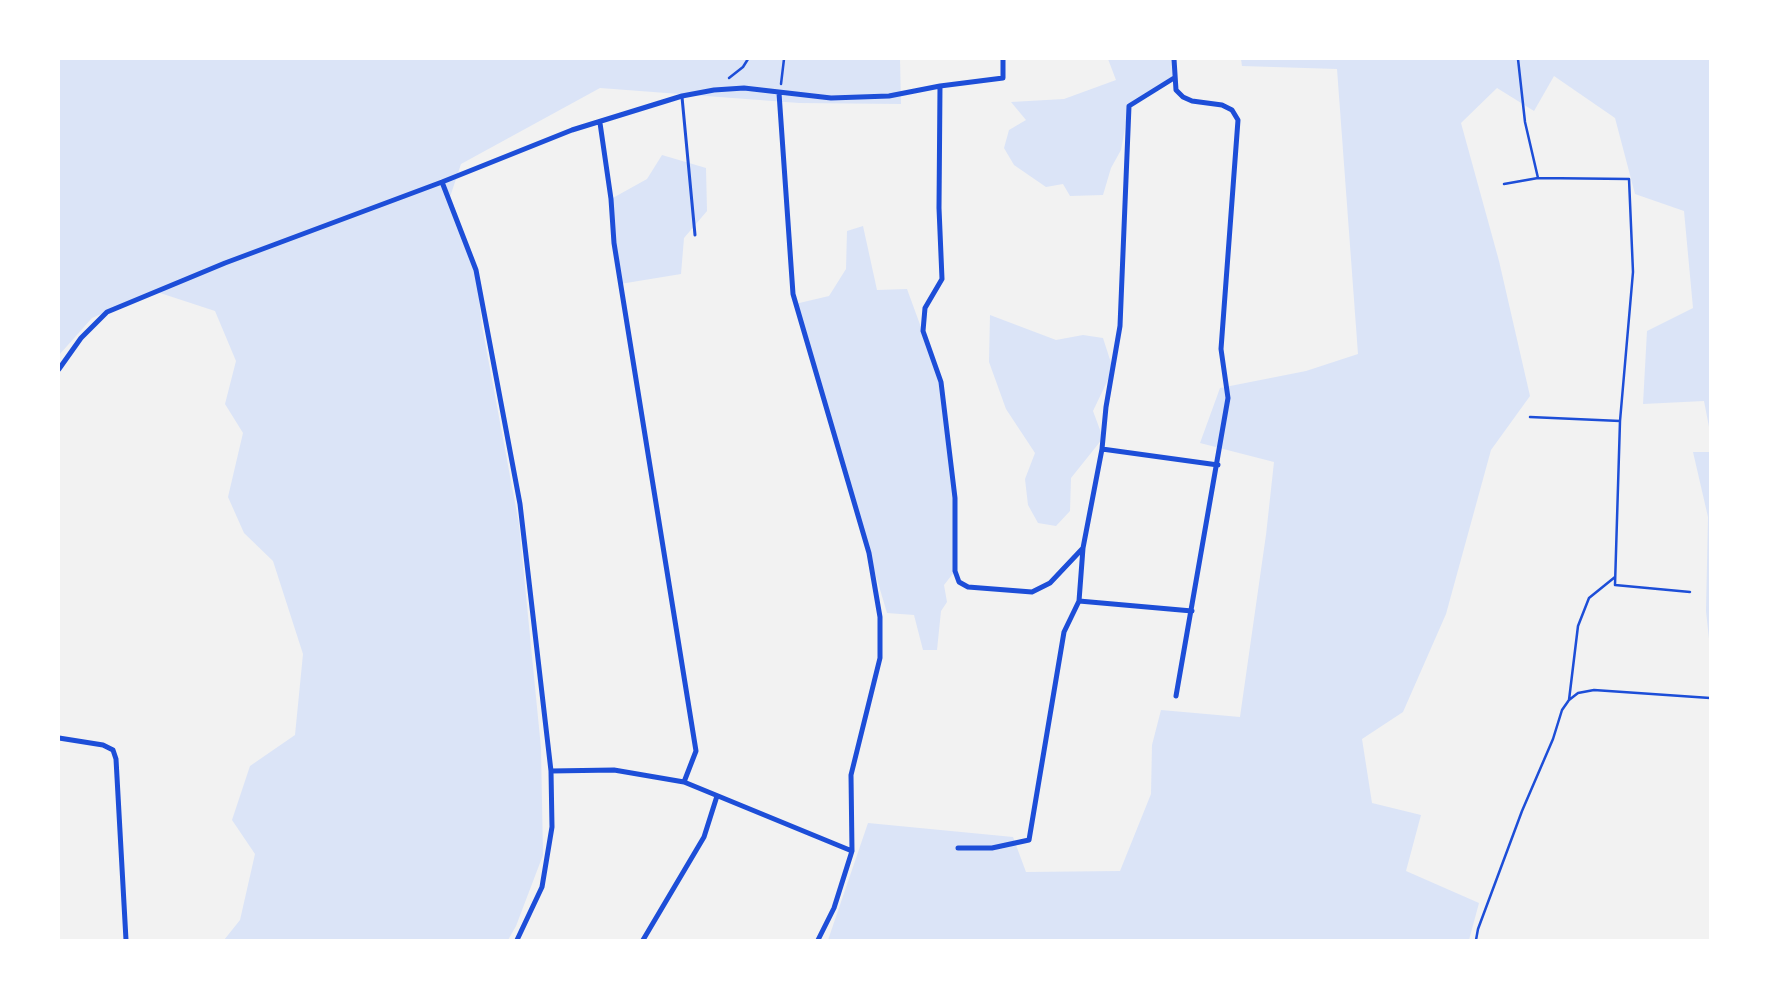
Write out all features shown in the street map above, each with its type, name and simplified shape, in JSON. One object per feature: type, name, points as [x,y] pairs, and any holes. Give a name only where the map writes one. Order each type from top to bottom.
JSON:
[{"type":"street","points":[[59,369],[81,338],[107,312],[225,263],[442,182],[536,142],[682,96],[714,90],[744,88],[831,98],[889,96],[940,86],[1003,78],[1003,59]]},
{"type":"street","points":[[1174,59],[1176,90],[1183,97],[1192,101],[1222,105],[1232,110],[1238,120],[1221,349],[1228,398],[1218,465],[1176,696]]},
{"type":"street","points":[[958,848],[992,848],[1029,840],[1064,632],[1079,601],[1082,548],[1102,450],[1106,407],[1120,326],[1129,106],[1174,78]]},
{"type":"street","points":[[940,86],[939,208],[942,280],[925,308],[923,331],[941,382],[955,498],[955,571],[959,582],[968,587],[1032,592],[1050,583],[1082,548]]},
{"type":"street","points":[[779,93],[792,294],[869,553],[880,617],[880,658],[851,775],[852,851],[834,908],[818,940]]},
{"type":"street","points":[[600,123],[611,199],[615,251],[696,751],[684,782]]},
{"type":"street","points":[[442,182],[476,270],[520,504],[551,771],[552,827],[542,886],[517,940]]},
{"type":"street","points":[[1102,450],[1218,465]]},
{"type":"street","points":[[1079,601],[1192,611]]},
{"type":"street","points":[[59,738],[103,745],[113,750],[116,759],[126,940]]},
{"type":"street","points":[[551,771],[614,770],[684,782],[852,851]]},
{"type":"street","points":[[643,940],[704,837],[717,796]]},
{"type":"lane","points":[[682,96],[695,235]]},
{"type":"path","points":[[728,78],[743,67],[748,59]]},
{"type":"path","points":[[779,93],[784,59]]},
{"type":"path","points":[[1518,59],[1525,122],[1538,178]]},
{"type":"path","points":[[1504,184],[1538,178],[1629,179],[1633,272],[1620,420],[1615,585],[1690,592]]},
{"type":"path","points":[[1530,417],[1620,420]]},
{"type":"path","points":[[1569,700],[1578,626],[1590,598],[1615,577]]},
{"type":"path","points":[[1476,940],[1478,929],[1522,811],[1553,739],[1562,710],[1569,700],[1578,693],[1594,690],[1710,698]]},
{"type":"shaded area","points":[[59,59],[900,59],[901,104],[799,103],[600,88],[461,164],[449,200],[476,270],[482,326],[519,524],[541,748],[543,855],[516,926],[508,940],[224,940],[240,920],[255,854],[232,820],[250,766],[295,735],[303,654],[273,561],[244,533],[228,497],[243,433],[225,404],[236,361],[215,311],[154,291],[92,318],[59,355]]},
{"type":"shaded area","points":[[1108,59],[1174,59],[1174,78],[1129,106],[1121,150],[1111,168],[1103,195],[1070,196],[1063,184],[1046,187],[1014,165],[1004,148],[1009,130],[1026,120],[1011,102],[1064,99],[1116,80]]},
{"type":"shaded area","points":[[1241,59],[1710,59],[1710,432],[1704,401],[1643,404],[1647,331],[1693,308],[1684,211],[1635,194],[1615,118],[1554,76],[1534,111],[1497,88],[1461,123],[1499,261],[1530,396],[1491,450],[1446,614],[1403,712],[1362,739],[1372,803],[1421,815],[1406,871],[1479,903],[1469,940],[828,940],[868,823],[1013,837],[1026,872],[1120,871],[1151,794],[1152,745],[1161,710],[1240,717],[1266,535],[1274,462],[1200,443],[1220,388],[1306,371],[1358,354],[1337,69],[1242,66]]},
{"type":"shaded area","points":[[662,155],[706,168],[707,211],[684,238],[681,274],[620,284],[611,199],[647,179]]},
{"type":"shaded area","points":[[863,226],[877,290],[907,289],[941,382],[955,498],[955,571],[944,585],[947,602],[941,611],[937,650],[923,650],[914,615],[887,613],[795,304],[829,296],[846,269],[847,231]]},
{"type":"shaded area","points":[[990,315],[1056,340],[1083,335],[1103,338],[1113,369],[1093,411],[1103,438],[1071,478],[1070,511],[1056,526],[1038,523],[1028,505],[1025,479],[1035,453],[1006,409],[989,362]]},
{"type":"shaded area","points":[[1693,452],[1710,452],[1710,648],[1706,611],[1708,517]]}]
